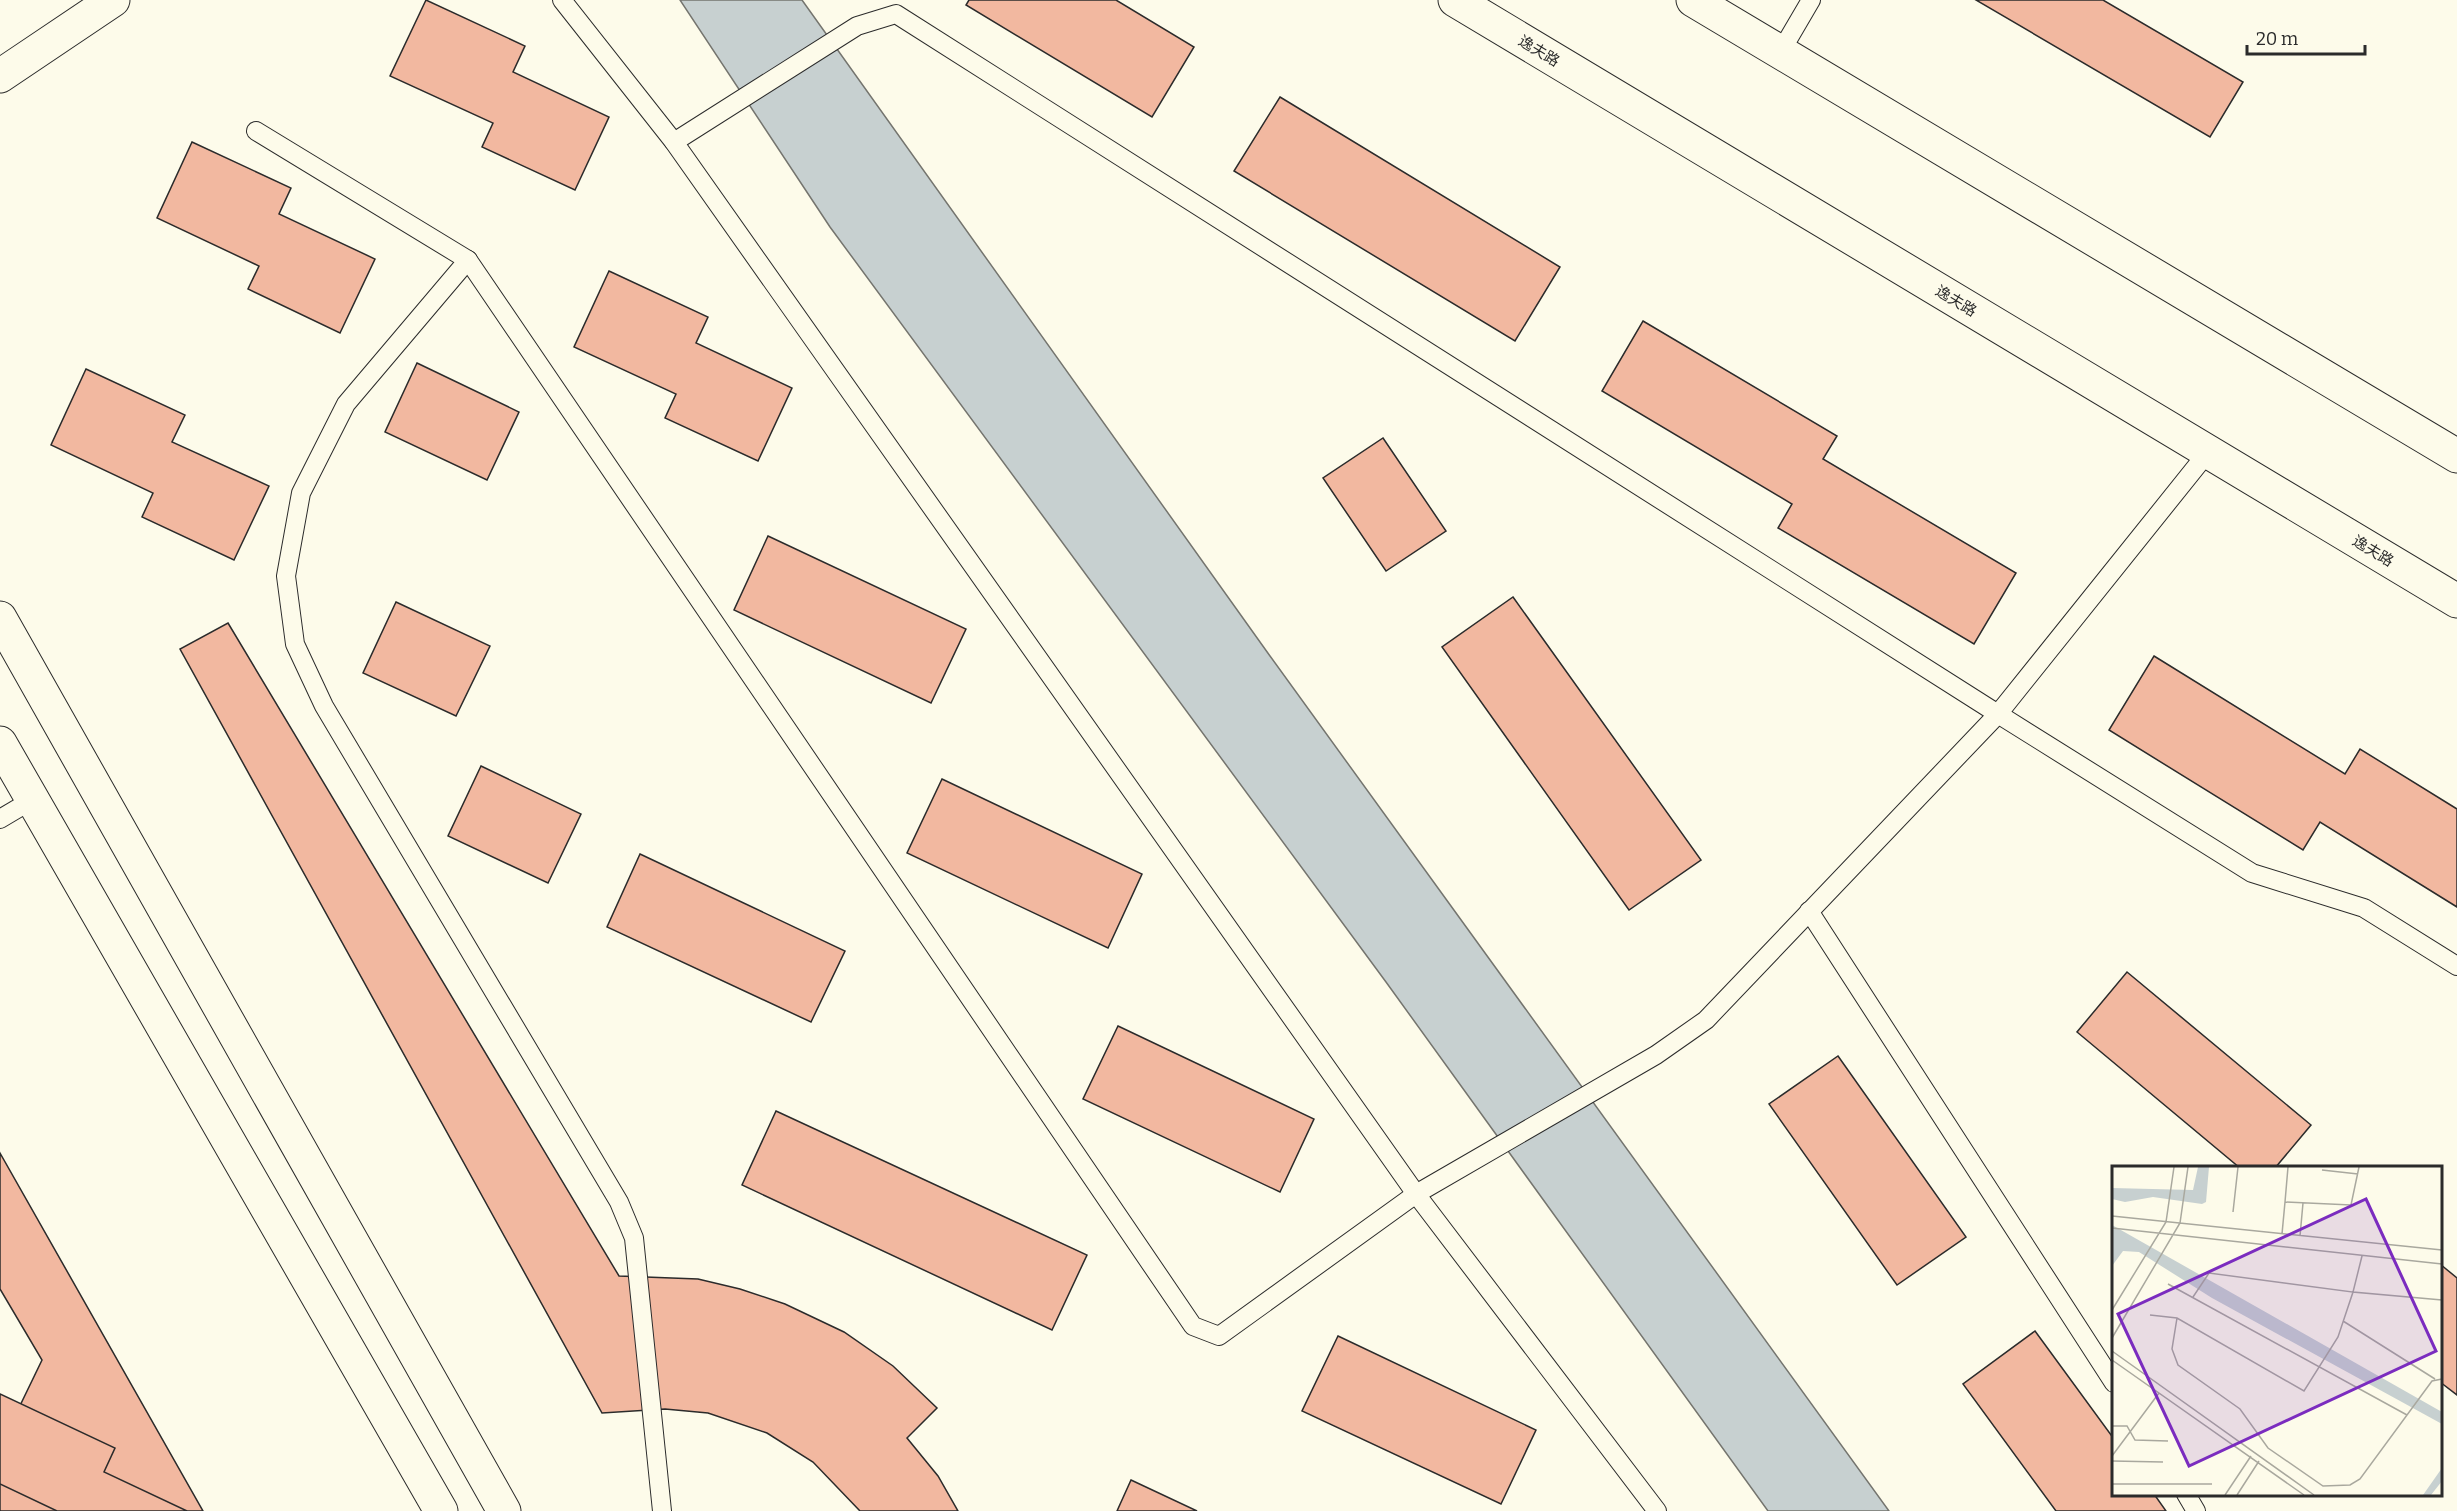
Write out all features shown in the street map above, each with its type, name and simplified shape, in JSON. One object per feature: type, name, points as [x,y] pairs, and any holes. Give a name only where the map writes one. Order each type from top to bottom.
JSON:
[{"type":"main road","points":[[0,76],[113,0]]},
{"type":"main road","name":"逸夫路","points":[[1455,0],[2457,601]]},
{"type":"main road","points":[[1693,0],[2457,456]]},
{"type":"main road","points":[[0,618],[504,1511]]},
{"type":"main road","points":[[0,743],[441,1511]]},
{"type":"lane","points":[[562,0],[674,142],[1416,1194],[1657,1511]]},
{"type":"lane","points":[[1780,53],[1811,0]]},
{"type":"lane","points":[[674,142],[857,27],[896,14],[2252,873],[2364,908],[2457,966]]},
{"type":"lane","points":[[256,131],[468,260],[1193,1326],[1219,1336],[1416,1194],[1656,1055],[1706,1020],[1998,714],[2208,452]]},
{"type":"lane","points":[[468,260],[346,404],[301,493],[286,576],[295,644],[324,706],[613,1192],[634,1238],[662,1511]]},
{"type":"lane","points":[[0,819],[33,800]]},
{"type":"lane","points":[[1809,911],[2112,1380]]},
{"type":"lane","points":[[2187,1496],[2196,1511]]},
{"type":"shaded area","points":[[680,0],[802,0],[1270,656],[1889,1511],[1768,1511],[1386,982],[830,227]]},
{"type":"building","points":[[426,0],[525,46],[513,72],[609,117],[575,190],[482,147],[493,123],[390,76]]},
{"type":"building","points":[[969,0],[1116,0],[1194,47],[1152,117],[966,5]]},
{"type":"building","points":[[1976,0],[2103,0],[2243,82],[2210,137]]},
{"type":"building","points":[[1280,97],[1560,267],[1515,341],[1234,171]]},
{"type":"building","points":[[192,142],[291,188],[279,214],[375,259],[340,333],[248,289],[259,266],[157,218]]},
{"type":"building","points":[[609,271],[708,317],[696,343],[792,388],[758,461],[665,418],[676,394],[574,347]]},
{"type":"building","points":[[1643,321],[1837,436],[1823,459],[2016,573],[1974,644],[1778,528],[1792,504],[1602,391]]},
{"type":"building","points":[[417,363],[519,412],[487,480],[385,432]]},
{"type":"building","points":[[86,369],[185,415],[172,442],[269,486],[234,560],[142,517],[153,493],[51,445]]},
{"type":"building","points":[[1383,438],[1446,531],[1386,571],[1323,478]]},
{"type":"building","points":[[768,536],[966,629],[931,703],[734,610]]},
{"type":"building","points":[[1513,597],[1701,860],[1629,910],[1442,647]]},
{"type":"building","points":[[396,602],[490,646],[456,716],[363,673]]},
{"type":"building","points":[[228,623],[619,1276],[698,1279],[740,1289],[785,1304],[844,1332],[893,1366],[937,1408],[907,1438],[938,1476],[958,1511],[860,1511],[813,1462],[767,1433],[708,1413],[665,1409],[602,1413],[180,649]]},
{"type":"building","points":[[2154,656],[2345,774],[2360,749],[2457,809],[2457,907],[2320,822],[2303,850],[2109,730]]},
{"type":"building","points":[[481,766],[581,814],[548,883],[448,836]]},
{"type":"building","points":[[942,779],[1142,874],[1108,948],[907,853]]},
{"type":"building","points":[[640,854],[845,951],[811,1022],[607,927]]},
{"type":"building","points":[[2127,972],[2311,1125],[2277,1166],[2238,1166],[2077,1032]]},
{"type":"building","points":[[1118,1026],[1314,1119],[1280,1192],[1083,1099]]},
{"type":"building","points":[[1838,1056],[1966,1237],[1897,1285],[1769,1104]]},
{"type":"building","points":[[776,1111],[1087,1255],[1052,1330],[742,1185]]},
{"type":"building","points":[[0,1153],[203,1511],[0,1511],[0,1447],[42,1360],[0,1289]]},
{"type":"building","points":[[2442,1266],[2457,1278],[2457,1395],[2442,1384]]},
{"type":"building","points":[[2035,1331],[2112,1436],[2112,1496],[2155,1496],[2166,1511],[2056,1511],[1963,1384]]},
{"type":"building","points":[[1338,1336],[1536,1430],[1501,1504],[1302,1411]]},
{"type":"building","points":[[0,1394],[115,1448],[104,1472],[187,1511],[57,1511],[0,1484]]},
{"type":"building","points":[[1131,1480],[1197,1511],[1117,1511]]}]
